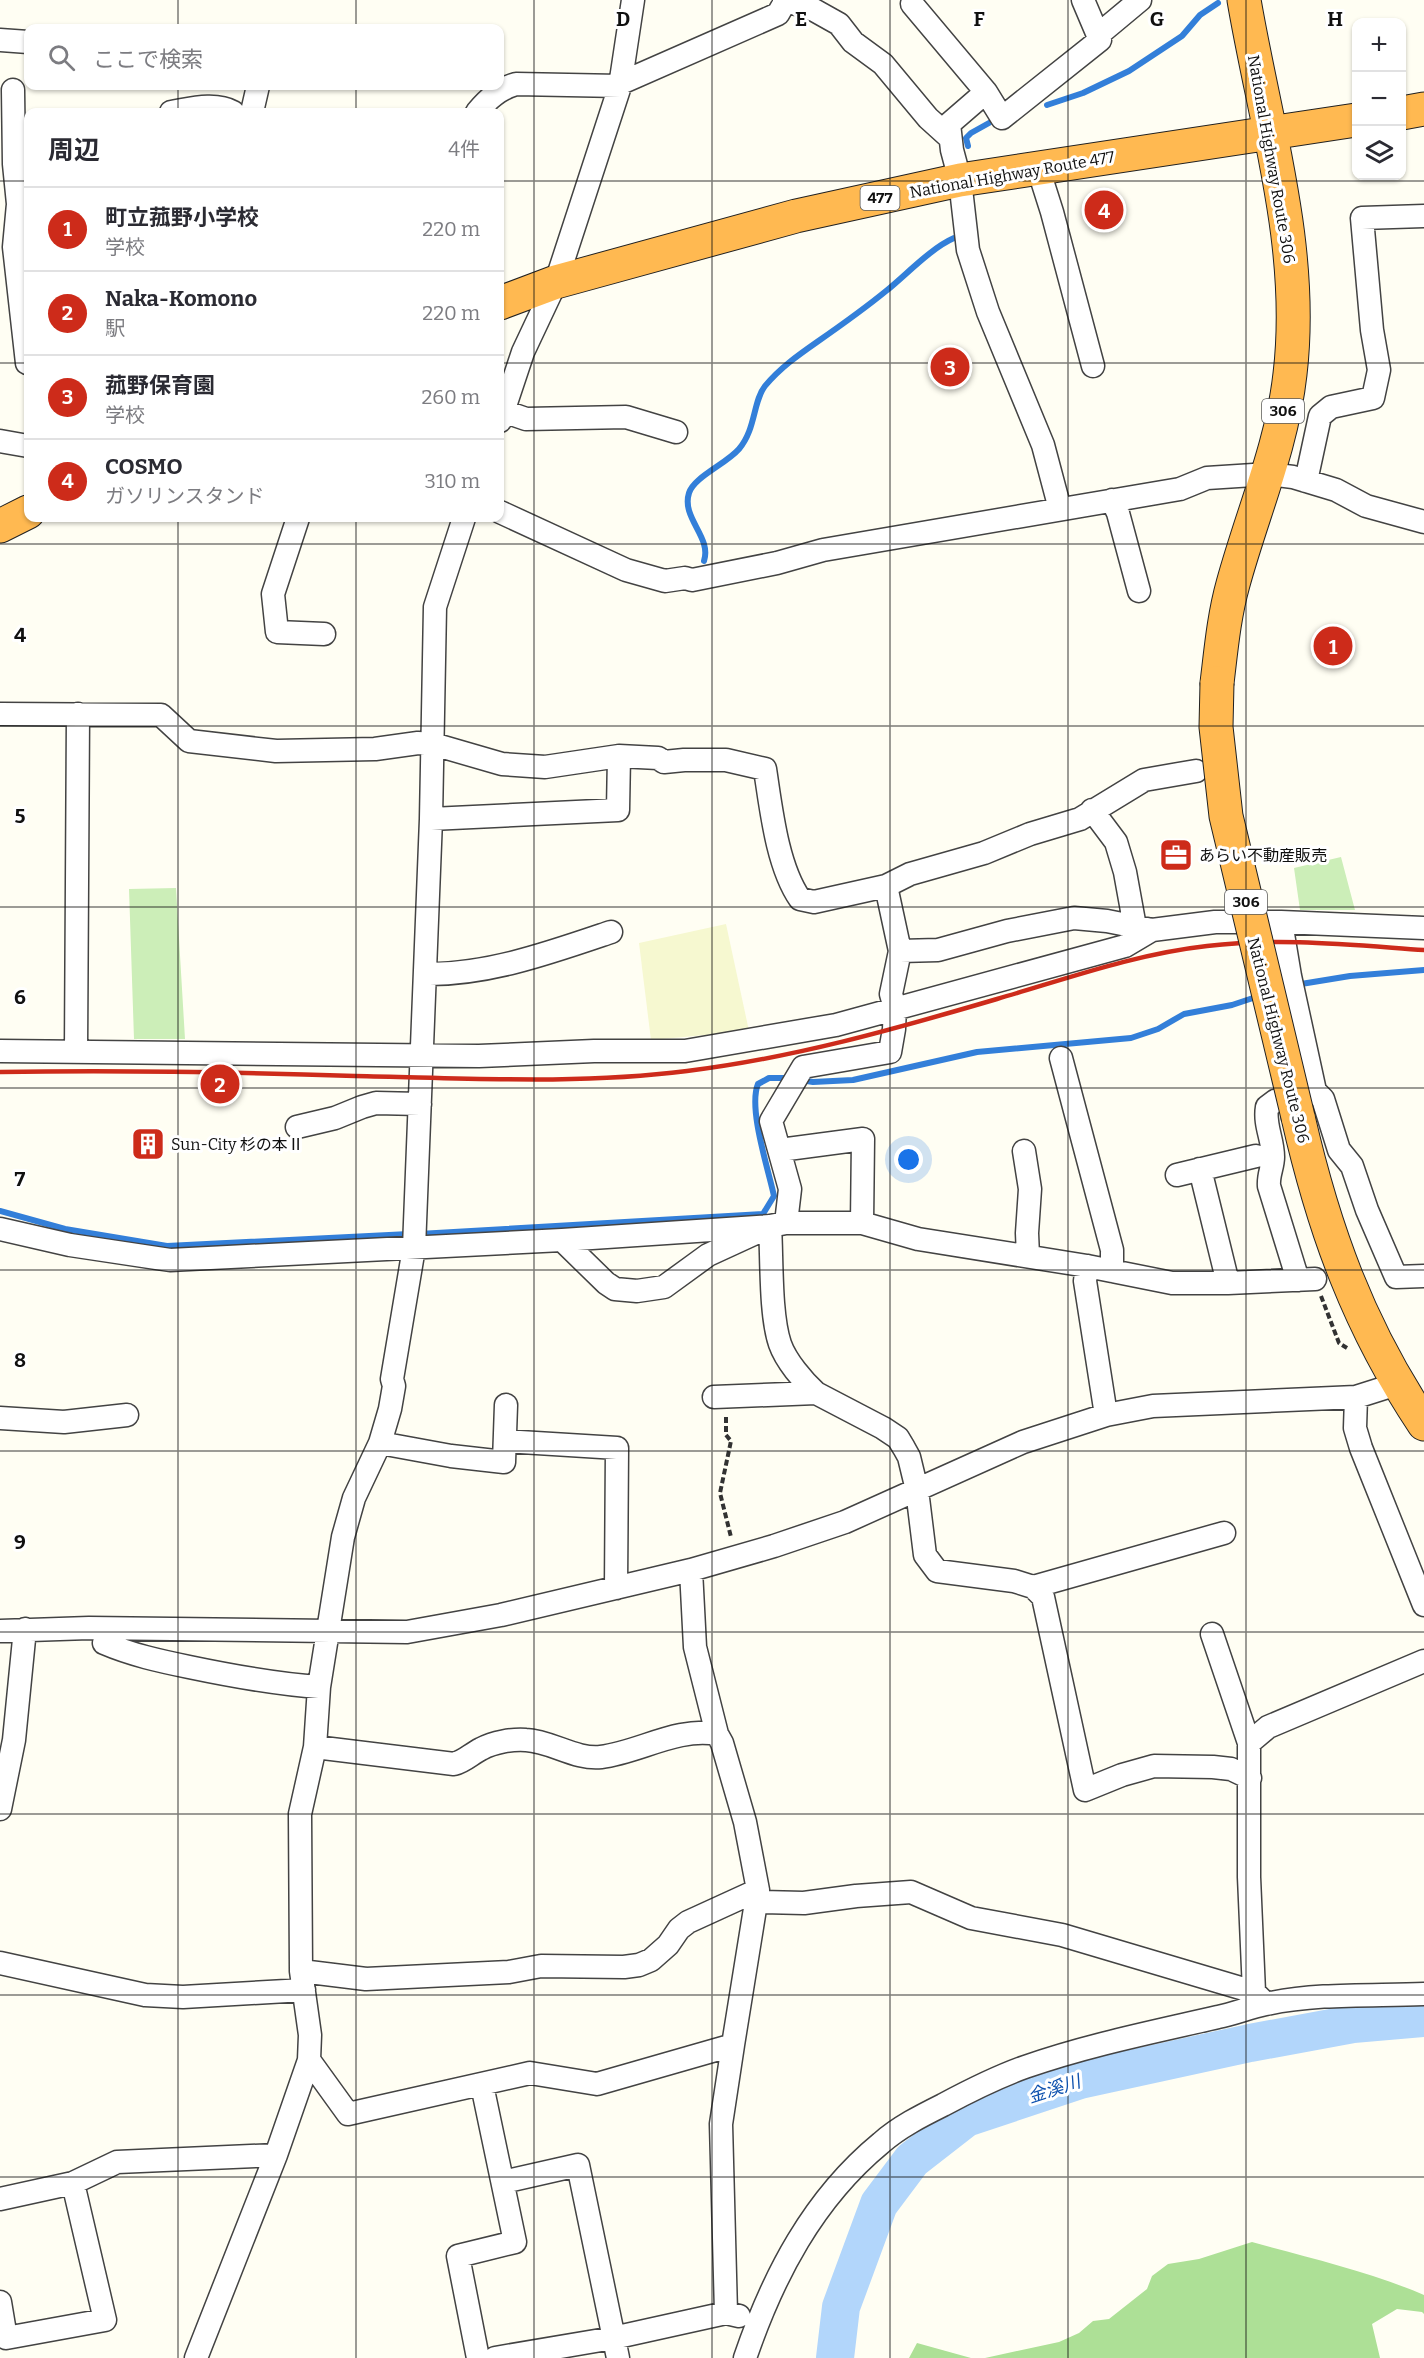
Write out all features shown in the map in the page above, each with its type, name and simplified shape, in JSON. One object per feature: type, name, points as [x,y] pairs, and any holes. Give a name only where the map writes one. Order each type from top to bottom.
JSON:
[{"type":"highway","name":"National Highway Route 306","points":[[1244,4],[1288,233],[1293,280],[1294,334],[1290,376],[1269,474],[1233,586],[1217,683],[1216,727],[1226,816],[1307,1104],[1312,1178],[1334,1247],[1359,1311],[1397,1384],[1424,1424]]},
{"type":"highway","points":[[1406,112],[1424,109]]},
{"type":"highway","name":"National Highway Route 477","points":[[504,301],[555,282],[796,216],[960,180],[1352,121]]},
{"type":"highway","points":[[0,526],[24,514]]},
{"type":"street","points":[[504,407],[523,352],[555,282],[621,85],[633,0]]},
{"type":"street","points":[[504,88],[516,84],[621,85],[778,14],[785,0],[814,10],[838,24],[853,42],[883,64],[928,118],[950,136]]},
{"type":"street","points":[[912,4],[986,92],[1002,118],[1100,40],[1083,0]]},
{"type":"street","points":[[1098,35],[1140,0]]},
{"type":"street","points":[[0,40],[24,42]]},
{"type":"street","points":[[13,90],[14,247],[24,336]]},
{"type":"street","points":[[253,108],[257,90]]},
{"type":"street","points":[[481,108],[500,90]]},
{"type":"street","points":[[986,92],[949,124],[960,180],[968,250],[988,312],[1043,445],[1060,509]]},
{"type":"street","points":[[206,108],[226,108]]},
{"type":"street","points":[[1038,168],[1093,366]]},
{"type":"street","points":[[1306,481],[1320,416],[1331,407],[1373,398],[1379,370],[1372,330],[1362,218],[1424,216]]},
{"type":"street","points":[[504,416],[526,419],[626,417],[676,432]]},
{"type":"street","points":[[0,441],[24,445]]},
{"type":"street","points":[[504,514],[626,570],[665,581],[685,578],[692,580],[777,563],[823,550],[1180,489],[1207,478],[1269,474],[1306,481],[1336,490],[1366,506],[1424,522]]},
{"type":"street","points":[[1112,500],[1118,513],[1139,591]]},
{"type":"street","points":[[297,522],[273,594],[277,632],[324,633]]},
{"type":"street","points":[[196,2358],[276,2155],[309,2060],[310,2035],[303,1980],[300,1814],[315,1747],[319,1687],[343,1537],[351,1508],[380,1443],[394,1386],[392,1379],[414,1247],[426,974],[435,608],[463,522]]},
{"type":"street","points":[[0,714],[161,715],[189,741],[276,751],[375,748],[418,743],[433,744],[502,764],[545,767],[619,756],[658,758],[664,762],[726,760],[765,769],[774,825],[784,861],[800,899],[814,902],[886,886],[910,874],[984,853],[1030,834],[1071,823],[1144,780],[1197,771]]},
{"type":"street","points":[[76,1051],[78,714]]},
{"type":"street","points":[[431,819],[618,810],[619,756]]},
{"type":"street","points":[[1092,810],[1116,842],[1144,928]]},
{"type":"street","points":[[886,886],[900,951],[891,994],[895,1008],[890,1052],[803,1068],[771,1121],[790,1189],[778,1225],[774,1301],[780,1345],[806,1383],[816,1393],[898,1438],[909,1457],[925,1555],[937,1571],[1014,1581],[1034,1587],[1043,1597],[1084,1790],[1122,1775],[1154,1766],[1231,1769],[1250,1778]]},
{"type":"street","points":[[900,951],[938,950],[1007,931],[1074,918],[1144,928],[1215,922],[1281,922],[1424,928]]},
{"type":"street","points":[[1281,922],[1295,999],[1307,1104]]},
{"type":"street","points":[[0,1051],[479,1056],[594,1051],[685,1051],[836,1025],[1125,946],[1144,928]]},
{"type":"street","points":[[426,974],[443,974],[531,959],[610,932]]},
{"type":"street","points":[[1061,1058],[1112,1250],[1112,1271]]},
{"type":"street","points":[[0,1229],[70,1245],[170,1260],[562,1240],[778,1225],[862,1223],[918,1239],[1087,1266],[1172,1283],[1306,1280],[1269,1186],[1268,1175],[1273,1157],[1265,1119],[1267,1107],[1275,1101],[1307,1104],[1323,1099],[1339,1150],[1352,1166],[1367,1210],[1396,1277],[1424,1276]]},
{"type":"street","points":[[297,1128],[376,1103],[420,1104]]},
{"type":"street","points":[[780,1150],[863,1138],[862,1223]]},
{"type":"street","points":[[1024,1151],[1030,1189],[1028,1256]]},
{"type":"street","points":[[1177,1175],[1256,1156]]},
{"type":"street","points":[[1200,1169],[1228,1283]]},
{"type":"street","points":[[562,1240],[606,1283],[615,1289],[637,1291],[664,1287],[708,1255],[778,1225]]},
{"type":"street","points":[[1087,1266],[1085,1281],[1106,1415]]},
{"type":"street","points":[[0,1631],[25,1629],[407,1632],[501,1615],[691,1570],[774,1546],[844,1522],[1023,1442],[1106,1415],[1153,1406],[1356,1397],[1397,1384]]},
{"type":"street","points":[[714,1397],[816,1393]]},
{"type":"street","points":[[1356,1397],[1355,1428],[1360,1448],[1424,1605]]},
{"type":"street","points":[[380,1443],[451,1456],[504,1462],[506,1405]]},
{"type":"street","points":[[0,1418],[64,1422],[127,1415]]},
{"type":"street","points":[[505,1441],[617,1448],[616,1588]]},
{"type":"street","points":[[1034,1587],[1224,1533]]},
{"type":"street","points":[[691,1570],[695,1647],[717,1734],[722,1743],[745,1822],[757,1896],[721,2124],[726,2313]]},
{"type":"street","points":[[0,1809],[14,1740],[25,1629]]},
{"type":"street","points":[[1212,1634],[1249,1743],[1249,1877],[1260,1998]]},
{"type":"street","points":[[104,1643],[132,1655],[223,1674],[275,1684],[319,1687]]},
{"type":"street","points":[[1249,1743],[1268,1727],[1424,1661]]},
{"type":"street","points":[[315,1747],[453,1764],[466,1760],[482,1749],[513,1740],[536,1741],[583,1755],[600,1757],[671,1737],[703,1732],[717,1734]]},
{"type":"street","points":[[0,1963],[145,1995],[183,1997],[303,1980],[509,1972],[541,1965],[624,1967],[639,1965],[660,1953],[679,1929],[688,1922],[757,1896],[804,1903],[911,1892],[972,1918],[1062,1935],[1260,1998],[1424,1994]]},
{"type":"street","points":[[745,2358],[769,2293],[802,2231],[842,2179],[881,2142],[908,2124],[958,2097],[1024,2067],[1163,2028],[1219,2017],[1260,1998]]},
{"type":"street","points":[[309,2060],[348,2114],[530,2073],[597,2085],[733,2045]]},
{"type":"street","points":[[478,2358],[458,2256],[515,2242],[482,2085]]},
{"type":"street","points":[[0,2199],[73,2183],[117,2162],[276,2155]]},
{"type":"street","points":[[502,2182],[578,2165],[616,2348]]},
{"type":"street","points":[[0,2302],[6,2338],[105,2320],[73,2183]]},
{"type":"street","points":[[495,2358],[616,2348],[726,2313],[758,2320]]},
{"type":"path","points":[[1306,1280],[1339,1343],[1347,1348]]},
{"type":"path","points":[[730,1441],[720,1493],[733,1544]]},
{"type":"green space","points":[[1341,857],[1355,910],[1300,910],[1294,868]]},
{"type":"green space","points":[[176,888],[185,1039],[134,1039],[129,889]]},
{"type":"green space","points":[[726,924],[749,1031],[651,1040],[639,943]]},
{"type":"green space","points":[[1252,2242],[1317,2259],[1403,2286],[1424,2295],[1424,2314],[1397,2309],[1372,2324],[1380,2358],[985,2358],[1059,2342],[1079,2333],[1093,2321],[1109,2319],[1147,2289],[1152,2276],[1168,2264],[1199,2259]]},
{"type":"green space","points":[[917,2343],[971,2358],[909,2358]]},
{"type":"waterway","points":[[1047,105],[1083,93],[1129,71],[1182,36],[1200,15],[1218,3]]},
{"type":"waterway","points":[[968,146],[966,138],[989,123]]},
{"type":"waterway","points":[[704,561],[704,544],[689,511],[689,493],[697,481],[733,455],[745,441],[758,399],[765,386],[796,357],[886,291],[936,248],[954,238]]},
{"type":"waterway","points":[[1295,985],[1350,976],[1424,970]]},
{"type":"waterway","points":[[801,1080],[813,1082],[853,1080],[977,1052],[1131,1038],[1158,1029],[1184,1014],[1232,1005],[1259,996]]},
{"type":"waterway","points":[[419,1234],[763,1214],[774,1196],[757,1123],[755,1108],[758,1084],[769,1078],[791,1078]]},
{"type":"waterway","points":[[0,1211],[65,1229],[167,1246],[409,1234]]},
{"type":"waterway","name":"金溪川","points":[[835,2358],[841,2307],[879,2204],[912,2160],[966,2118],[1080,2080],[1250,2043],[1353,2024],[1424,2018]]},
{"type":"railway","points":[[0,1072],[178,1072],[521,1080],[646,1075],[727,1065],[844,1041],[1101,968],[1180,950],[1261,942],[1343,944],[1424,950]]},
{"type":"place","name":"COSMO","points":[[1104,210]]},
{"type":"place","name":"菰野保育園","points":[[950,367]]},
{"type":"place","name":"町立菰野小学校","points":[[1333,646]]},
{"type":"place","name":"あらい不動産販売","points":[[1176,855]]},
{"type":"place","name":"Naka-Komono","points":[[220,1084]]},
{"type":"place","name":"Sun-City 杉の本Ⅱ","points":[[148,1144]]}]
